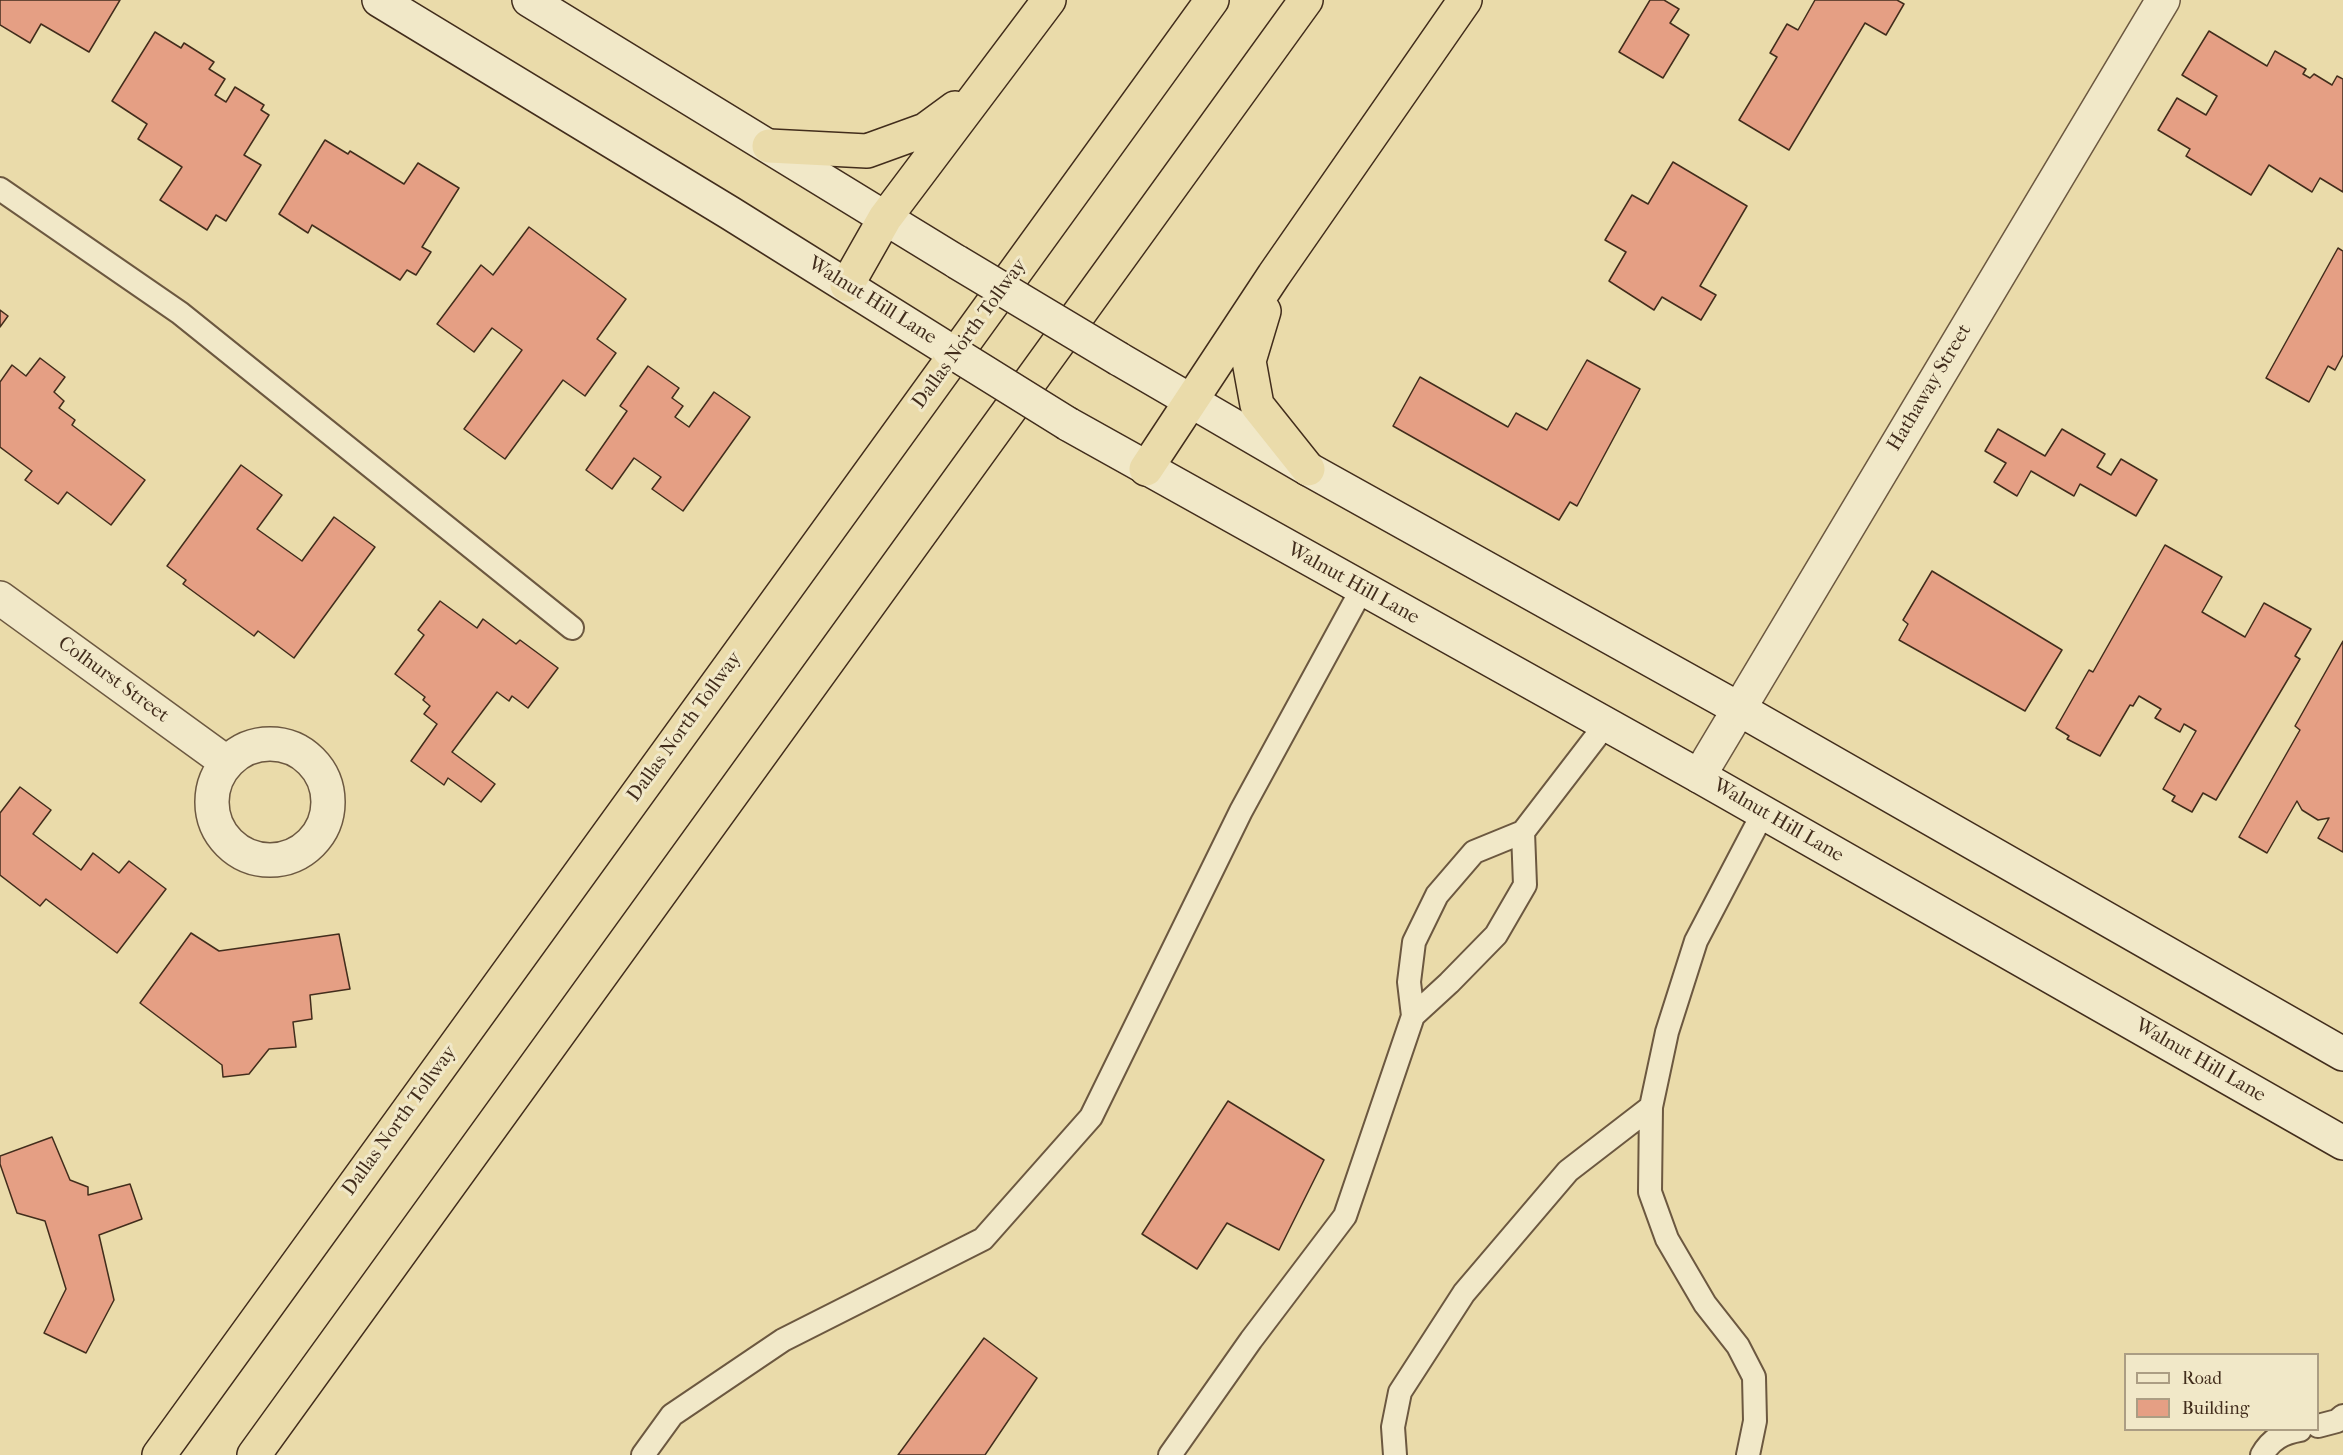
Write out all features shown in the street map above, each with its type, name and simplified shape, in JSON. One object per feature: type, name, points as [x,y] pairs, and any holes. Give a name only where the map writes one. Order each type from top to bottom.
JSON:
[{"type":"highway","points":[[847,285],[885,218],[1049,0]]},
{"type":"highway","name":"Dallas North Tollway","points":[[159,1455],[1212,0]]},
{"type":"highway","points":[[254,1455],[1306,0]]},
{"type":"highway","points":[[1146,469],[1274,275],[1465,0]]},
{"type":"highway","points":[[768,146],[867,151],[925,130],[981,89]]},
{"type":"highway","points":[[1274,275],[1249,361],[1257,405],[1308,469]]},
{"type":"main road","name":"Walnut Hill Lane","points":[[379,0],[847,285],[1068,424],[1606,724],[2343,1143]]},
{"type":"main road","points":[[529,0],[957,262],[1192,402],[1739,709],[2343,1054]]},
{"type":"main road","name":"Hathaway Street","points":[[1699,777],[2163,0]]},
{"type":"main road","name":"Colhurst Street","points":[[0,598],[226,762]]},
{"type":"lane","points":[[0,189],[180,313],[572,628]]},
{"type":"lane","points":[[643,1455],[672,1415],[783,1340],[983,1239],[1091,1117],[1241,811],[1362,589]]},
{"type":"lane","points":[[1170,1455],[1251,1340],[1345,1216],[1413,1016],[1409,982],[1414,942],[1437,895],[1474,852],[1523,832],[1606,724]]},
{"type":"lane","points":[[1748,1455],[1755,1421],[1754,1377],[1738,1346],[1706,1304],[1667,1239],[1650,1192],[1651,1107],[1667,1032],[1696,941],[1763,813]]},
{"type":"lane","points":[[1413,1016],[1496,935],[1525,885],[1523,832]]},
{"type":"lane","points":[[1395,1455],[1393,1427],[1400,1392],[1464,1293],[1568,1171],[1651,1107]]},
{"type":"lane","points":[[2319,1426],[2337,1421],[2343,1416]]},
{"type":"lane","points":[[2262,1455],[2268,1445],[2285,1433],[2296,1431]]},
{"type":"building","points":[[0,0],[120,0],[89,52],[41,24],[30,43],[0,25]]},
{"type":"building","points":[[1650,0],[1664,0],[1679,9],[1670,23],[1689,35],[1663,78],[1619,52]]},
{"type":"building","points":[[1815,0],[1897,0],[1904,4],[1886,35],[1865,23],[1789,150],[1739,120],[1777,57],[1770,53],[1787,24],[1798,30]]},
{"type":"building","points":[[2209,31],[2267,66],[2275,51],[2306,69],[2303,74],[2310,78],[2314,74],[2332,85],[2337,76],[2343,79],[2343,192],[2320,178],[2312,192],[2269,165],[2251,195],[2186,156],[2190,149],[2158,130],[2177,98],[2206,115],[2217,96],[2182,75]]},
{"type":"building","points":[[155,32],[181,48],[184,43],[214,62],[209,69],[225,79],[215,95],[226,102],[235,87],[264,105],[261,110],[269,115],[244,155],[261,165],[226,221],[216,215],[207,230],[160,200],[182,167],[138,139],[147,124],[112,101]]},
{"type":"building","points":[[325,140],[348,154],[350,151],[404,184],[418,163],[459,188],[422,247],[431,252],[416,275],[407,270],[400,280],[312,225],[308,233],[279,214]]},
{"type":"building","points":[[1673,162],[1747,206],[1700,286],[1716,295],[1701,320],[1662,297],[1654,310],[1609,281],[1626,252],[1605,240],[1632,195],[1648,204]]},
{"type":"building","points":[[529,227],[626,299],[597,339],[616,353],[585,396],[563,380],[505,459],[464,429],[522,350],[492,328],[474,352],[437,324],[481,265],[493,275]]},
{"type":"building","points":[[2338,248],[2343,251],[2343,355],[2335,370],[2328,366],[2309,402],[2266,378]]},
{"type":"building","points":[[0,310],[8,316],[0,327]]},
{"type":"building","points":[[40,358],[65,377],[54,392],[64,401],[59,408],[75,420],[72,425],[145,480],[111,525],[67,492],[58,504],[25,480],[32,471],[0,447],[0,382],[12,365],[26,376]]},
{"type":"building","points":[[1587,360],[1640,389],[1577,506],[1570,502],[1559,520],[1393,426],[1420,377],[1508,427],[1516,413],[1547,430]]},
{"type":"building","points":[[648,366],[679,388],[672,398],[683,406],[675,417],[689,427],[714,392],[750,417],[683,511],[652,489],[661,477],[634,458],[612,489],[586,470],[627,411],[620,406]]},
{"type":"building","points":[[1998,429],[2045,456],[2062,429],[2105,454],[2097,467],[2111,475],[2121,459],[2157,480],[2136,516],[2080,484],[2074,496],[2031,471],[2017,496],[1994,482],[2006,463],[1985,451]]},
{"type":"building","points":[[241,465],[282,495],[257,529],[302,561],[334,517],[375,547],[294,658],[258,631],[254,636],[183,584],[186,580],[167,566]]},
{"type":"building","points":[[2165,545],[2222,577],[2202,612],[2245,637],[2264,603],[2311,629],[2295,656],[2300,659],[2216,800],[2203,793],[2192,812],[2172,801],[2175,796],[2163,789],[2196,731],[2184,724],[2180,732],[2155,718],[2161,709],[2139,696],[2133,706],[2130,705],[2100,756],[2067,739],[2069,736],[2056,728],[2089,670],[2093,672]]},
{"type":"building","points":[[1932,571],[2062,650],[2025,711],[1899,640],[1908,624],[1903,620]]},
{"type":"building","points":[[440,601],[477,628],[483,619],[516,644],[520,640],[558,668],[528,708],[512,696],[509,701],[497,692],[452,752],[495,784],[481,802],[448,778],[444,785],[411,761],[437,724],[424,714],[430,706],[423,700],[425,697],[395,674],[424,635],[418,630]]},
{"type":"building","points":[[2343,641],[2343,852],[2318,838],[2329,818],[2318,820],[2302,810],[2297,801],[2267,853],[2239,837],[2300,730],[2295,726]]},
{"type":"building","points":[[20,787],[51,810],[33,834],[81,870],[93,853],[119,873],[129,861],[166,889],[117,953],[46,899],[40,906],[0,875],[0,813]]},
{"type":"building","points":[[191,933],[219,951],[339,934],[350,989],[310,995],[312,1019],[293,1022],[296,1047],[269,1049],[249,1074],[223,1077],[222,1065],[140,1003]]},
{"type":"building","points":[[1228,1101],[1324,1160],[1279,1250],[1227,1223],[1197,1269],[1142,1234]]},
{"type":"building","points":[[52,1137],[70,1180],[88,1187],[88,1195],[130,1184],[142,1219],[99,1235],[114,1300],[86,1353],[44,1333],[66,1289],[45,1221],[17,1213],[0,1164],[0,1156]]},
{"type":"building","points":[[984,1338],[1037,1378],[985,1455],[898,1455]]}]
